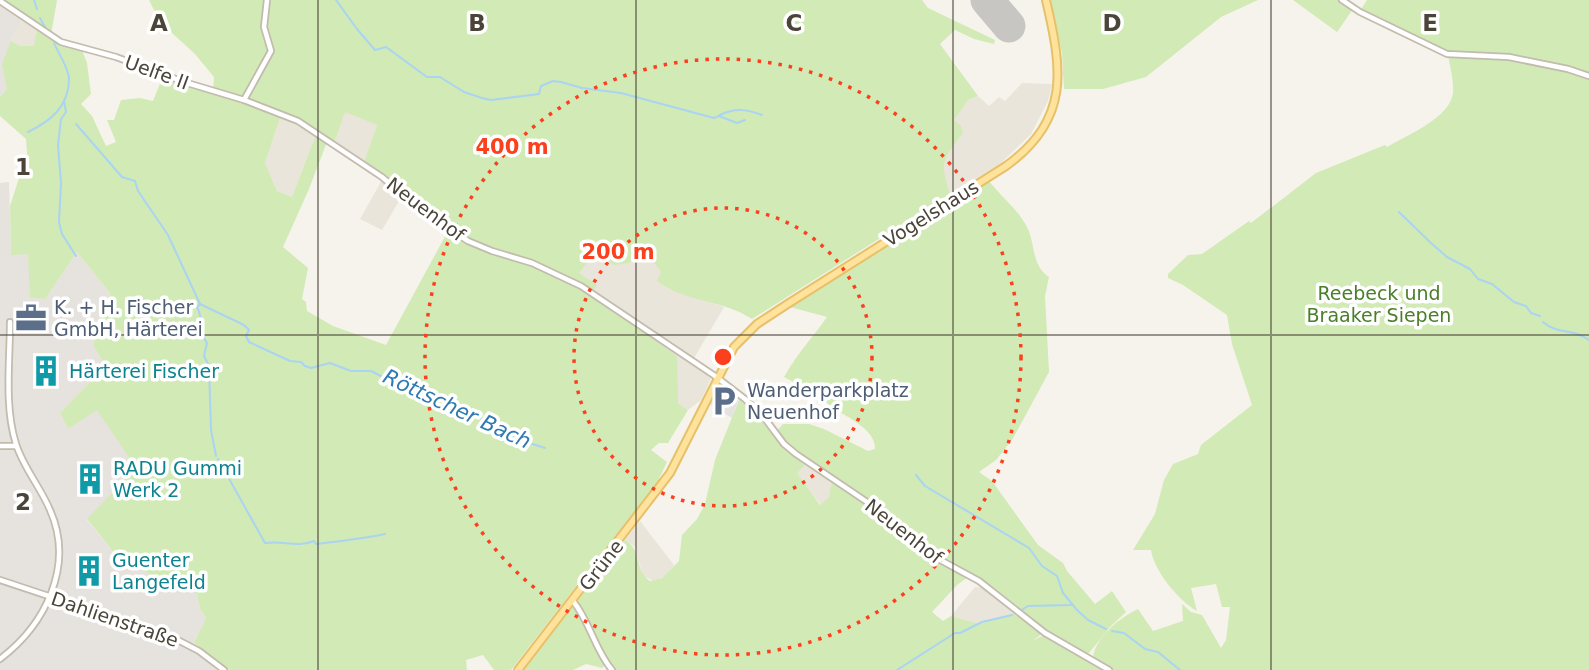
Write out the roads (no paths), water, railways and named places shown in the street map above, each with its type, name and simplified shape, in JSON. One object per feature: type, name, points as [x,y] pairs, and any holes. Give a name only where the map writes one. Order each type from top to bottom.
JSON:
[{"type":"main road","name":"Vogelshaus","points":[[717,377],[734,347],[757,324],[1006,166],[1035,140],[1052,109],[1059,83],[1056,43],[1046,0]]},
{"type":"main road","name":"Grüne","points":[[518,670],[670,473],[717,377]]},
{"type":"street","points":[[244,100],[271,51],[264,27],[267,0]]},
{"type":"street","points":[[1342,0],[1354,9],[1447,54],[1509,57],[1589,76]]},
{"type":"street","name":"Uelfe II","points":[[0,1],[42,31],[71,46],[106,54],[244,100]]},
{"type":"street","name":"Neuenhof","points":[[244,100],[287,116],[307,127],[382,177],[421,210],[468,241],[526,261],[581,286],[717,377],[758,411],[785,444],[804,460],[867,502],[929,555],[966,574],[994,592],[1045,633],[1109,670]]},
{"type":"street","points":[[0,659],[26,636],[50,597],[58,564],[58,533],[51,511],[16,446],[11,421],[10,322]]},
{"type":"street","points":[[0,446],[16,446]]},
{"type":"street","name":"Dahlienstraße","points":[[0,580],[172,637],[200,651],[223,670]]},
{"type":"street","name":"Grüne","points":[[573,601],[586,619],[612,670]]},
{"type":"waterway","points":[[34,0],[37,9]]},
{"type":"waterway","points":[[336,0],[375,50],[386,47],[427,77],[440,77],[464,92],[482,98],[491,100],[539,94],[541,86],[553,81],[621,93],[714,118],[719,116],[737,123],[745,120]]},
{"type":"waterway","points":[[40,18],[46,29]]},
{"type":"waterway","points":[[28,132],[51,118],[66,97],[69,75],[54,43]]},
{"type":"waterway","points":[[64,101],[66,112],[61,119],[58,145],[61,183],[59,222],[62,234],[76,256]]},
{"type":"waterway","points":[[720,115],[741,110],[762,115]]},
{"type":"waterway","name":"Röttscher Bach","points":[[76,124],[122,177],[135,181],[138,191],[168,235],[200,304],[244,325],[249,330],[246,336],[249,342],[311,368],[330,363],[351,371],[371,371],[410,391],[426,391],[520,440],[545,448]]},
{"type":"waterway","points":[[1399,212],[1447,257],[1470,269],[1478,279],[1492,284],[1514,302],[1526,306],[1531,313],[1540,316]]},
{"type":"waterway","points":[[199,305],[197,307],[207,343],[204,356],[209,366],[211,430],[216,456]]},
{"type":"waterway","points":[[1543,322],[1554,329],[1577,334],[1589,340]]},
{"type":"waterway","points":[[218,459],[265,543],[302,544],[314,541],[316,544],[385,534]]},
{"type":"waterway","points":[[916,475],[925,486],[1029,548],[1042,566],[1057,576],[1063,593],[1077,610],[1088,620],[1106,629]]},
{"type":"waterway","points":[[1020,611],[1028,606],[1072,605]]},
{"type":"waterway","points":[[897,670],[955,633],[982,622],[1012,615]]},
{"type":"waterway","points":[[1112,631],[1124,633],[1145,649],[1158,652],[1180,670]]},
{"type":"place","name":"K. + H. Fischer GmbH, Härterei","points":[[31,318]]},
{"type":"place","name":"Härterei Fischer","points":[[46,371]]},
{"type":"place","name":"Wanderparkplatz Neuenhof","points":[[724,401]]},
{"type":"place","name":"RADU Gummi Werk 2","points":[[90,479]]},
{"type":"place","name":"Guenter Langefeld","points":[[89,571]]},
{"type":"park label","name":"Reebeck und Braaker Siepen","points":[[1379,304]]}]
